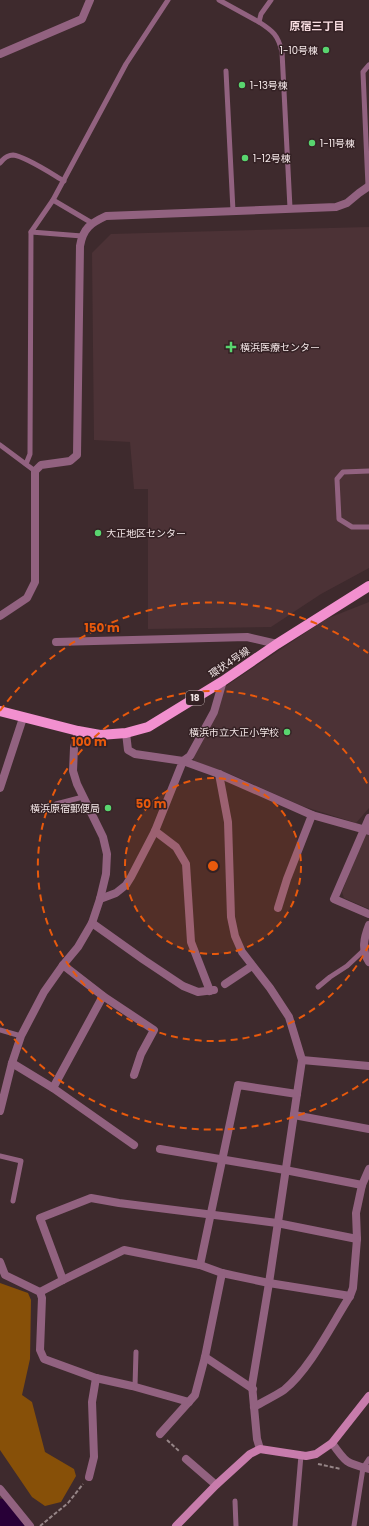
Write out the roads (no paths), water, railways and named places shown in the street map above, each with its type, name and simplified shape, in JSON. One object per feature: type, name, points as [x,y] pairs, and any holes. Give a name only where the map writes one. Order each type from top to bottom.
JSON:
[{"type":"main road","name":"環状4号線","points":[[0,711],[78,732],[100,735],[126,733],[148,727],[224,681],[278,644],[369,586]]},
{"type":"street","points":[[0,54],[82,19],[90,0]]},
{"type":"street","points":[[0,616],[28,598],[35,582],[35,471],[41,465],[70,461],[77,455],[80,246],[82,236],[92,223],[106,216],[336,207],[347,203],[369,186]]},
{"type":"street","points":[[56,642],[247,637],[278,644]]},
{"type":"street","points":[[100,899],[116,893],[126,885],[131,877],[155,831],[183,761],[190,756],[214,712],[224,681]]},
{"type":"street","points":[[0,788],[23,718]]},
{"type":"street","points":[[0,1111],[12,1063],[21,1036],[44,992],[78,947],[92,922],[100,899],[106,874],[108,854],[103,837],[77,784],[73,770],[74,748],[78,732]]},
{"type":"street","points":[[126,733],[128,750],[135,754],[183,761],[219,774],[312,815],[366,830]]},
{"type":"street","points":[[219,774],[228,822],[231,917],[235,936],[242,952],[270,988],[289,1017],[302,1060],[284,1170],[269,1283],[252,1389],[260,1449]]},
{"type":"street","points":[[278,908],[287,879],[312,815]]},
{"type":"street","points":[[369,818],[366,830],[334,899],[369,914]]},
{"type":"street","points":[[92,922],[144,960],[184,986],[198,992],[212,991],[191,942],[186,864],[176,847],[155,831]]},
{"type":"street","points":[[369,925],[364,938],[364,955],[369,962]]},
{"type":"street","points":[[63,965],[103,996],[154,1030],[141,1054],[134,1075]]},
{"type":"street","points":[[225,984],[252,966]]},
{"type":"street","points":[[53,1088],[103,996]]},
{"type":"street","points":[[302,1060],[369,1066]]},
{"type":"street","points":[[12,1063],[53,1088],[134,1145]]},
{"type":"street","points":[[200,1266],[238,1085],[297,1094]]},
{"type":"street","points":[[294,1115],[369,1129]]},
{"type":"street","points":[[160,1149],[362,1185]]},
{"type":"street","points":[[254,1407],[283,1390],[306,1366],[350,1296],[353,1288],[357,1240],[356,1213],[362,1185],[369,1169]]},
{"type":"street","points":[[63,1280],[40,1218],[91,1198],[119,1203],[277,1223],[357,1240]]},
{"type":"street","points":[[40,1292],[124,1250],[200,1266],[222,1273],[269,1283],[350,1296]]},
{"type":"street","points":[[0,1262],[5,1275],[40,1292],[42,1298],[40,1350],[44,1359],[96,1378],[135,1386],[189,1402]]},
{"type":"street","points":[[160,1434],[195,1395],[205,1357],[222,1273]]},
{"type":"street","points":[[205,1357],[252,1389]]},
{"type":"street","points":[[89,1477],[94,1457],[92,1402],[96,1378]]},
{"type":"street","points":[[176,1526],[216,1485],[250,1454],[260,1449],[301,1459],[306,1456],[316,1454],[332,1443],[369,1396]]},
{"type":"street","points":[[332,1443],[343,1458],[351,1465],[366,1468]]},
{"type":"street","points":[[186,1459],[216,1485]]},
{"type":"street","points":[[0,1489],[30,1526]]},
{"type":"lane","points":[[26,464],[30,454],[31,232],[64,181],[126,64],[168,0]]},
{"type":"lane","points":[[219,0],[259,22],[273,32],[280,41],[282,52],[290,208]]},
{"type":"lane","points":[[259,22],[261,14],[271,0]]},
{"type":"lane","points":[[369,65],[363,72],[369,186]]},
{"type":"lane","points":[[226,71],[233,211]]},
{"type":"lane","points":[[0,163],[4,158],[11,155],[20,157],[64,181]]},
{"type":"lane","points":[[53,200],[92,223]]},
{"type":"lane","points":[[31,232],[82,236]]},
{"type":"lane","points":[[0,445],[35,471]]},
{"type":"lane","points":[[369,471],[343,472],[337,479],[339,520],[352,527],[369,527]]},
{"type":"lane","points":[[56,804],[84,797]]},
{"type":"lane","points":[[318,987],[347,966],[364,950]]},
{"type":"lane","points":[[0,1030],[21,1036]]},
{"type":"lane","points":[[0,1156],[21,1161],[13,1201]]},
{"type":"lane","points":[[135,1386],[136,1352]]},
{"type":"lane","points":[[295,1526],[301,1459]]},
{"type":"lane","points":[[354,1526],[369,1459]]},
{"type":"lane","points":[[235,1501],[236,1526]]},
{"type":"waterway","points":[[0,1509],[14,1526]]},
{"type":"place","name":"1-10号棟","points":[[326,50]]},
{"type":"place","name":"1-13号棟","points":[[242,85]]},
{"type":"place","name":"1-11号棟","points":[[312,143]]},
{"type":"place","name":"1-12号棟","points":[[245,158]]},
{"type":"place","name":"横浜医療センター","points":[[231,347]]},
{"type":"place","name":"大正地区センター","points":[[98,533]]},
{"type":"place","name":"横浜市立大正小学校","points":[[287,732]]},
{"type":"place","name":"横浜原宿郵便局","points":[[108,808]]},
{"type":"district","name":"原宿三丁目","points":[[317,26]]}]
